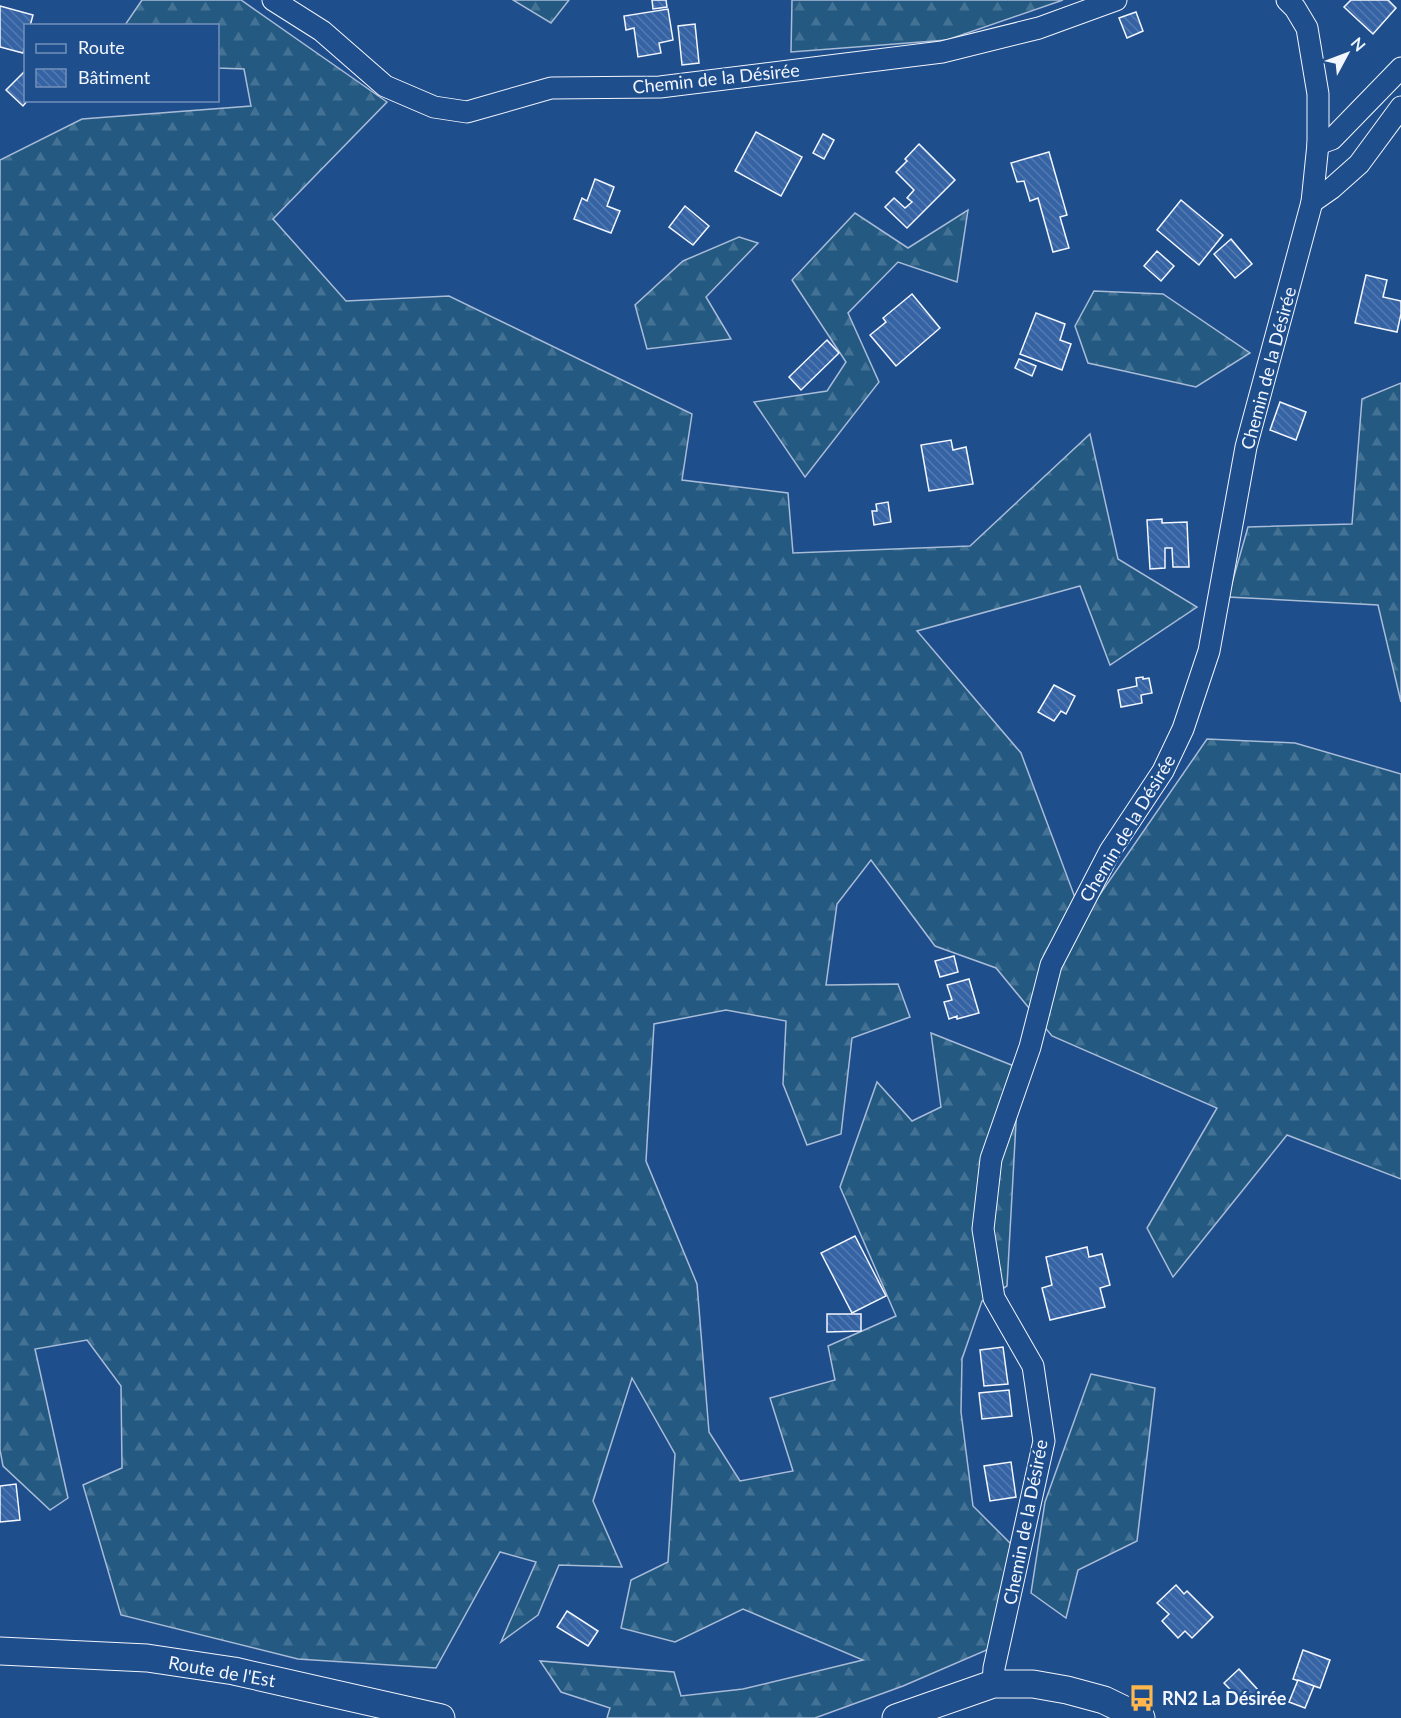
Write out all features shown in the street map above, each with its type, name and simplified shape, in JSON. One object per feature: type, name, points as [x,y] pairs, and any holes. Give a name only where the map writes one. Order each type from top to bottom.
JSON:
[{"type":"main road","name":"Route de l'Est","points":[[0,1651],[147,1658],[234,1671],[434,1717]]},
{"type":"main road","points":[[896,1718],[993,1684],[1033,1684],[1067,1690],[1104,1700],[1141,1718]]},
{"type":"street","name":"Chemin de la Désirée","points":[[273,0],[322,31],[386,86],[434,107],[466,112],[551,88],[660,87],[942,52],[1039,28],[1116,0]]},
{"type":"street","name":"Chemin de la Désirée","points":[[993,1684],[994,1668],[1044,1441],[1033,1366],[994,1298],[983,1229],[991,1159],[1030,1047],[1052,965],[1110,851],[1163,771],[1183,729],[1209,651],[1246,447],[1312,202],[1318,144],[1318,94],[1307,28],[1295,8],[1287,0]]},
{"type":"street","points":[[1318,144],[1332,139],[1401,68]]},
{"type":"street","points":[[1312,202],[1359,164],[1401,107]]},
{"type":"green space","points":[[142,0],[241,0],[387,102],[273,219],[346,301],[449,296],[692,414],[682,480],[788,493],[793,553],[970,546],[1090,434],[1118,559],[1197,607],[1110,665],[1080,586],[917,631],[1021,753],[1083,919],[1207,739],[1295,743],[1401,774],[1401,1179],[1287,1135],[1173,1277],[1147,1228],[1217,1108],[1052,1036],[996,968],[935,946],[871,860],[837,904],[826,985],[898,984],[910,1017],[852,1038],[841,1134],[807,1145],[783,1084],[786,1021],[726,1010],[654,1024],[646,1161],[697,1284],[709,1432],[740,1481],[793,1471],[770,1398],[835,1380],[828,1346],[896,1316],[840,1187],[877,1082],[912,1121],[941,1107],[931,1033],[1019,1068],[1007,1286],[982,1301],[962,1359],[961,1412],[973,1506],[1011,1544],[989,1649],[903,1686],[815,1718],[607,1718],[610,1708],[561,1692],[540,1661],[674,1672],[681,1696],[743,1689],[863,1660],[743,1609],[675,1642],[621,1628],[631,1580],[668,1562],[675,1454],[632,1378],[593,1501],[622,1567],[559,1565],[538,1615],[501,1642],[536,1562],[500,1552],[436,1668],[298,1659],[121,1615],[83,1485],[122,1468],[121,1386],[87,1340],[35,1349],[68,1498],[50,1510],[3,1466],[0,1450],[0,160],[82,119],[251,106],[244,69],[219,68],[219,24],[126,24]]},
{"type":"green space","points":[[513,0],[569,0],[551,23]]},
{"type":"green space","points":[[792,0],[1063,0],[947,40],[791,52]]},
{"type":"green space","points":[[968,210],[957,282],[898,262],[848,313],[879,382],[805,477],[754,402],[827,391],[846,362],[792,280],[855,213],[908,248]]},
{"type":"green space","points":[[739,237],[758,243],[706,297],[731,339],[647,349],[635,305],[683,261]]},
{"type":"green space","points":[[1094,291],[1163,294],[1250,353],[1196,387],[1088,363],[1075,326]]},
{"type":"green space","points":[[1401,383],[1401,702],[1378,605],[1228,597],[1248,527],[1352,524],[1362,399]]},
{"type":"green space","points":[[1091,1374],[1155,1388],[1137,1541],[1078,1570],[1066,1618],[1031,1593],[1045,1502]]},
{"type":"building","points":[[652,0],[666,0],[667,7],[653,9]]},
{"type":"building","points":[[1351,0],[1388,0],[1396,8],[1373,34],[1344,7]]},
{"type":"building","points":[[0,6],[33,15],[31,24],[24,24],[23,53],[0,47]]},
{"type":"building","points":[[668,9],[673,40],[659,43],[661,53],[638,57],[634,28],[626,30],[624,16]]},
{"type":"building","points":[[1136,12],[1143,31],[1127,38],[1119,18]]},
{"type":"building","points":[[695,24],[699,63],[682,65],[678,26]]},
{"type":"building","points":[[24,72],[24,102],[26,102],[23,106],[6,90]]},
{"type":"building","points":[[756,132],[802,157],[781,196],[735,171]]},
{"type":"building","points":[[823,134],[834,140],[824,159],[813,153]]},
{"type":"building","points":[[919,144],[955,180],[907,228],[885,207],[894,198],[905,208],[912,202],[907,198],[914,190],[896,172]]},
{"type":"building","points":[[1049,152],[1067,215],[1060,217],[1069,248],[1053,252],[1038,198],[1030,201],[1024,181],[1017,182],[1011,163]]},
{"type":"building","points":[[595,179],[614,187],[607,206],[620,211],[611,233],[574,219],[582,198],[587,201]]},
{"type":"building","points":[[1181,200],[1223,235],[1199,265],[1157,230]]},
{"type":"building","points":[[685,206],[709,226],[693,245],[669,227]]},
{"type":"building","points":[[1231,239],[1252,264],[1235,278],[1214,254]]},
{"type":"building","points":[[1157,251],[1174,266],[1161,281],[1144,266]]},
{"type":"building","points":[[1366,275],[1387,280],[1383,297],[1401,301],[1397,332],[1355,323]]},
{"type":"building","points":[[912,294],[940,328],[896,366],[870,335],[886,322],[883,318]]},
{"type":"building","points":[[1036,313],[1065,324],[1060,340],[1071,344],[1062,370],[1020,354]]},
{"type":"building","points":[[827,340],[839,353],[801,390],[789,377]]},
{"type":"building","points":[[1019,359],[1036,366],[1032,376],[1015,368]]},
{"type":"building","points":[[1280,402],[1306,412],[1296,440],[1270,430]]},
{"type":"building","points":[[951,440],[953,450],[966,447],[973,484],[929,491],[921,445]]},
{"type":"building","points":[[888,502],[891,522],[874,525],[872,511],[877,511],[876,504]]},
{"type":"building","points":[[1162,519],[1162,523],[1187,522],[1189,567],[1173,567],[1172,548],[1165,548],[1165,568],[1150,569],[1147,520]]},
{"type":"building","points":[[1143,677],[1143,679],[1149,678],[1152,693],[1141,695],[1142,703],[1121,707],[1118,690],[1137,686],[1136,678]]},
{"type":"building","points":[[1054,685],[1075,696],[1066,714],[1061,711],[1054,721],[1038,712]]},
{"type":"building","points":[[954,956],[958,972],[940,977],[935,961]]},
{"type":"building","points":[[969,979],[979,1013],[949,1019],[944,1002],[952,1000],[947,985]]},
{"type":"building","points":[[855,1236],[886,1296],[852,1313],[821,1253]]},
{"type":"building","points":[[1087,1247],[1089,1257],[1102,1254],[1110,1285],[1100,1288],[1105,1307],[1050,1320],[1042,1288],[1052,1285],[1046,1257]]},
{"type":"building","points":[[827,1314],[861,1314],[861,1331],[827,1332]]},
{"type":"building","points":[[1003,1347],[1008,1384],[984,1386],[980,1350]]},
{"type":"building","points":[[1009,1390],[1012,1416],[982,1419],[979,1393]]},
{"type":"building","points":[[1011,1462],[1016,1497],[990,1501],[984,1466]]},
{"type":"building","points":[[16,1484],[20,1520],[0,1522],[0,1486]]},
{"type":"building","points":[[1176,1585],[1184,1594],[1187,1591],[1213,1617],[1192,1638],[1185,1631],[1178,1638],[1162,1621],[1169,1614],[1157,1603]]},
{"type":"building","points":[[567,1611],[598,1631],[588,1646],[557,1627]]},
{"type":"building","points":[[1303,1650],[1330,1660],[1320,1688],[1293,1679]]},
{"type":"building","points":[[1239,1669],[1259,1691],[1244,1704],[1224,1683]]},
{"type":"building","points":[[1298,1680],[1314,1686],[1305,1708],[1289,1702]]},
{"type":"place","name":"RN2 La Désirée","points":[[1142,1698]]}]
